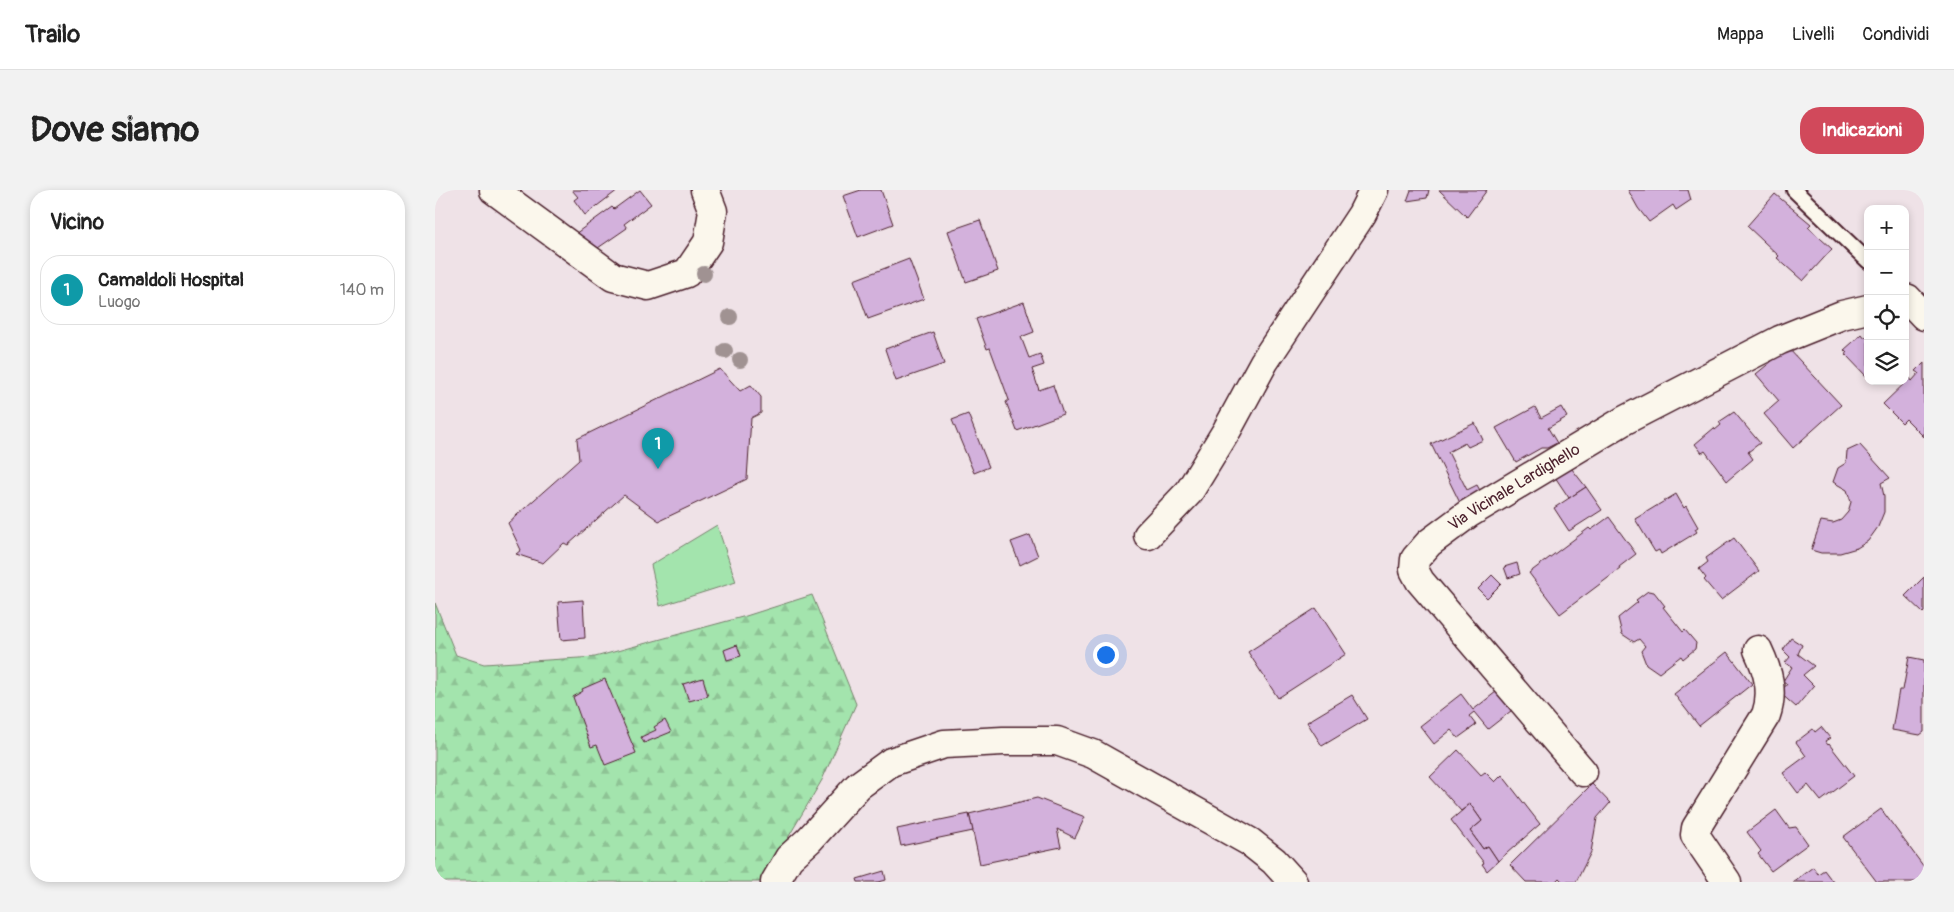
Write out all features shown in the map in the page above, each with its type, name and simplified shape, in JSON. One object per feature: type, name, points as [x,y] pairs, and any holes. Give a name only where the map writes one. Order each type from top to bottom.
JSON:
[{"type":"street","points":[[494,190],[613,276],[648,286],[687,273],[709,242],[713,211],[705,190]]},
{"type":"street","points":[[1148,535],[1189,492],[1227,430],[1264,362],[1362,214],[1374,190]]},
{"type":"street","name":"Via Vicinale Lardighello","points":[[1583,772],[1420,580],[1414,570],[1415,559],[1429,543],[1468,514],[1625,420],[1780,340],[1842,316],[1864,310]]},
{"type":"street","points":[[1727,882],[1695,835],[1696,828],[1770,704],[1769,682],[1758,650]]},
{"type":"street","points":[[775,882],[789,858],[809,840],[859,786],[891,762],[944,744],[1057,741],[1093,754],[1250,842],[1274,861],[1293,882]]},
{"type":"lane","points":[[1794,190],[1864,257]]},
{"type":"green space","points":[[717,525],[736,582],[660,606],[651,565]]},
{"type":"green space","points":[[812,595],[856,704],[822,780],[762,882],[435,882],[435,603],[456,655],[484,664],[595,657],[746,616]]},
{"type":"building","points":[[572,190],[618,190],[585,215],[574,200],[578,197]]},
{"type":"building","points":[[640,190],[651,204],[624,224],[627,228],[595,250],[575,234],[612,207],[614,209]]},
{"type":"building","points":[[861,190],[881,190],[893,224],[858,237],[843,196]]},
{"type":"building","points":[[1411,190],[1429,190],[1427,198],[1407,201]]},
{"type":"building","points":[[1439,190],[1487,190],[1467,217]]},
{"type":"building","points":[[1628,190],[1688,190],[1691,200],[1676,210],[1673,205],[1649,222],[1638,208]]},
{"type":"building","points":[[1775,194],[1811,224],[1808,227],[1832,249],[1803,281],[1777,258],[1779,256],[1747,226]]},
{"type":"building","points":[[980,220],[998,271],[966,282],[948,231]]},
{"type":"building","points":[[909,259],[924,299],[868,319],[854,280]]},
{"type":"building","points":[[1024,302],[1034,332],[1021,337],[1029,358],[1040,354],[1044,365],[1032,369],[1039,390],[1053,385],[1063,414],[1017,431],[1006,402],[1009,400],[990,348],[987,349],[976,319]]},
{"type":"building","points":[[933,332],[944,364],[896,381],[885,349]]},
{"type":"building","points":[[1862,334],[1864,337],[1864,374],[1846,355],[1847,353],[1844,350]]},
{"type":"building","points":[[1788,348],[1841,405],[1793,448],[1764,414],[1779,401],[1756,374]]},
{"type":"building","points":[[1924,363],[1924,437],[1906,419],[1902,423],[1883,404],[1903,385],[1909,385],[1909,379],[1912,381],[1919,373],[1916,371]]},
{"type":"building","points":[[720,369],[740,391],[751,385],[761,397],[761,413],[751,418],[747,479],[659,521],[624,495],[568,545],[564,543],[543,563],[516,554],[521,550],[508,523],[579,460],[577,439]]},
{"type":"building","points":[[1535,407],[1541,418],[1561,407],[1567,417],[1548,428],[1557,443],[1547,448],[1541,448],[1516,462],[1496,428]]},
{"type":"building","points":[[1734,412],[1760,443],[1748,452],[1753,459],[1727,481],[1705,451],[1702,453],[1695,444],[1714,428],[1715,430],[1721,425],[1719,422]]},
{"type":"building","points":[[968,414],[989,467],[974,473],[952,420]]},
{"type":"building","points":[[1475,423],[1483,440],[1468,447],[1465,443],[1448,452],[1467,490],[1477,485],[1483,496],[1462,507],[1431,444]]},
{"type":"building","points":[[1860,445],[1890,478],[1881,483],[1884,496],[1884,512],[1878,527],[1868,541],[1857,548],[1840,553],[1821,553],[1811,550],[1821,521],[1833,523],[1841,520],[1848,512],[1851,502],[1847,490],[1833,482],[1838,468],[1846,463],[1847,451]]},
{"type":"building","points":[[1568,464],[1586,487],[1569,498],[1553,474]]},
{"type":"building","points":[[1586,487],[1602,510],[1569,531],[1554,508]]},
{"type":"building","points":[[1676,494],[1684,508],[1686,506],[1698,527],[1695,529],[1697,532],[1661,554],[1659,550],[1655,552],[1635,519]]},
{"type":"building","points":[[1609,517],[1636,554],[1619,567],[1620,569],[1560,614],[1529,573],[1589,528],[1591,530]]},
{"type":"building","points":[[1030,535],[1038,556],[1020,565],[1011,542]]},
{"type":"building","points":[[1734,538],[1759,571],[1721,600],[1704,580],[1706,578],[1699,569],[1708,562],[1706,558]]},
{"type":"building","points":[[1517,563],[1520,574],[1508,578],[1504,567]]},
{"type":"building","points":[[1492,575],[1501,584],[1487,598],[1478,589]]},
{"type":"building","points":[[1924,577],[1924,612],[1923,613],[1905,596]]},
{"type":"building","points":[[1648,591],[1654,592],[1665,606],[1663,607],[1683,632],[1685,630],[1696,643],[1695,649],[1683,659],[1681,656],[1659,673],[1646,664],[1641,651],[1645,646],[1639,639],[1634,642],[1622,634],[1618,618]]},
{"type":"building","points":[[583,600],[585,638],[561,640],[558,602]]},
{"type":"building","points":[[1316,608],[1346,654],[1278,698],[1248,652]]},
{"type":"building","points":[[1791,638],[1802,645],[1798,654],[1814,666],[1803,675],[1814,686],[1796,707],[1780,693],[1787,684],[1783,681],[1792,667],[1785,663],[1790,657],[1783,650]]},
{"type":"building","points":[[737,645],[741,656],[727,660],[724,650]]},
{"type":"building","points":[[1727,652],[1752,684],[1699,726],[1674,694]]},
{"type":"building","points":[[1909,657],[1924,660],[1924,732],[1920,735],[1892,730],[1899,690],[1903,690]]},
{"type":"building","points":[[703,678],[708,696],[689,701],[683,684]]},
{"type":"building","points":[[605,679],[636,753],[605,765],[597,745],[591,747],[573,697],[583,691],[582,689]]},
{"type":"building","points":[[1501,688],[1516,707],[1488,729],[1474,712],[1469,716],[1476,725],[1458,738],[1451,730],[1434,744],[1420,726],[1461,694],[1473,710]]},
{"type":"building","points":[[1352,695],[1367,719],[1322,746],[1307,722]]},
{"type":"building","points":[[665,720],[671,732],[644,743],[641,737],[656,730],[654,727]]},
{"type":"building","points":[[1821,727],[1830,738],[1825,741],[1854,776],[1821,801],[1808,785],[1798,793],[1783,773],[1806,756],[1796,742],[1813,729],[1815,732]]},
{"type":"building","points":[[1458,750],[1481,775],[1485,772],[1495,782],[1502,775],[1540,824],[1498,861],[1488,846],[1483,849],[1470,831],[1482,821],[1470,804],[1461,811],[1430,777]]},
{"type":"building","points":[[1592,784],[1610,803],[1597,818],[1591,852],[1576,882],[1563,882],[1559,878],[1555,882],[1526,882],[1510,865]]},
{"type":"building","points":[[1037,798],[1085,817],[1075,838],[1057,829],[1061,847],[980,864],[969,814]]},
{"type":"building","points":[[1470,804],[1482,821],[1470,831],[1483,849],[1488,846],[1498,861],[1487,871],[1482,864],[1484,863],[1451,820]]},
{"type":"building","points":[[1881,809],[1924,867],[1924,879],[1920,882],[1877,882],[1843,837]]},
{"type":"building","points":[[1776,810],[1789,828],[1796,827],[1808,844],[1771,871],[1758,854],[1761,851],[1747,832]]},
{"type":"building","points":[[969,814],[973,831],[901,846],[897,829]]},
{"type":"building","points":[[1813,867],[1818,874],[1824,870],[1833,882],[1793,882]]},
{"type":"building","points":[[884,871],[886,880],[858,882],[857,879]]},
{"type":"place","name":"Camaldoli Hospital","points":[[658,469]]}]
